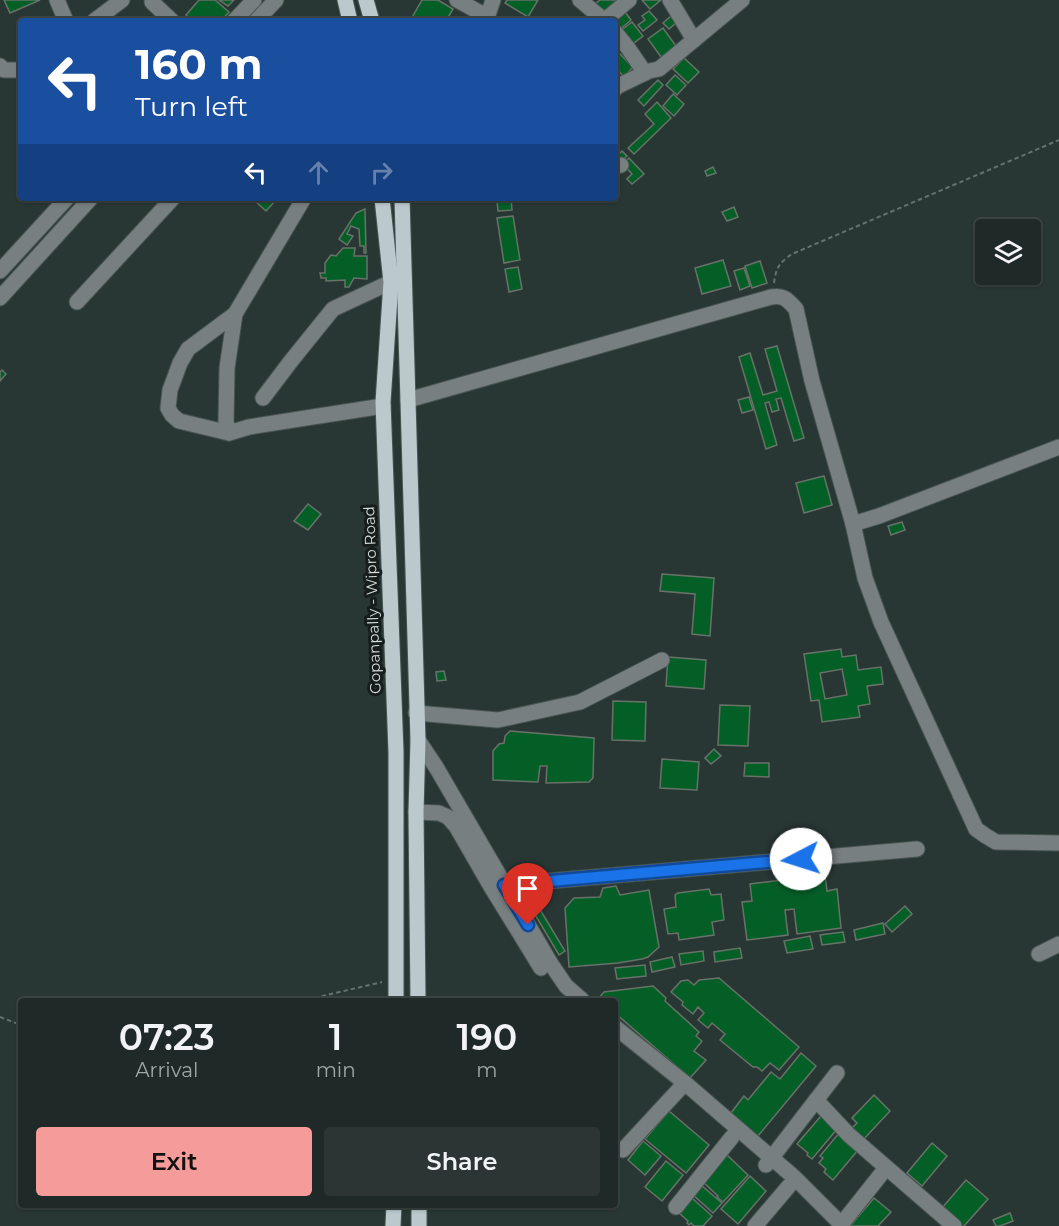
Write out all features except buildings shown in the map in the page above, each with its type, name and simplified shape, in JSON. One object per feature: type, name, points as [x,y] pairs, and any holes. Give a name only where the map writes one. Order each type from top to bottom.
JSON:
[{"type":"main road","points":[[366,0],[371,18]]},
{"type":"main road","name":"Gopanpally - Wipro Road","points":[[382,201],[391,282],[383,406],[396,752],[396,998]]},
{"type":"main road","points":[[402,201],[418,740],[416,812],[418,998]]},
{"type":"main road","points":[[393,1226],[394,1208]]},
{"type":"main road","points":[[418,1226],[419,1208]]},
{"type":"street","points":[[57,0],[65,18]]},
{"type":"street","points":[[97,18],[122,0]]},
{"type":"street","points":[[237,18],[254,0]]},
{"type":"street","points":[[259,18],[276,0]]},
{"type":"street","points":[[457,0],[485,18]]},
{"type":"street","points":[[487,18],[493,0]]},
{"type":"street","points":[[580,0],[601,18]]},
{"type":"street","points":[[608,18],[629,0]]},
{"type":"street","points":[[670,0],[694,40]]},
{"type":"street","points":[[618,86],[659,69],[742,0]]},
{"type":"street","points":[[152,2],[169,18]]},
{"type":"street","points":[[618,36],[645,74]]},
{"type":"street","points":[[0,66],[4,69],[18,70]]},
{"type":"street","points":[[19,277],[2,265],[64,201]]},
{"type":"street","points":[[0,298],[88,201]]},
{"type":"street","points":[[77,302],[170,201]]},
{"type":"street","points":[[229,433],[226,422],[226,368],[235,314],[302,201]]},
{"type":"street","points":[[263,398],[333,309],[391,282]]},
{"type":"street","points":[[408,399],[771,297],[780,296],[789,300],[796,309],[812,381],[866,578],[881,622],[976,829],[996,842],[1055,843],[1059,858]]},
{"type":"street","points":[[235,314],[188,349],[180,363],[170,390],[168,408],[172,415],[180,421],[229,433],[249,427],[383,406]]},
{"type":"street","points":[[853,524],[1059,447]]},
{"type":"street","points":[[416,713],[498,720],[580,702],[662,660]]},
{"type":"street","points":[[418,740],[551,964],[566,986],[580,998]]},
{"type":"street","points":[[416,812],[439,813],[456,826],[543,970],[565,998]]},
{"type":"street","points":[[504,885],[917,849]]},
{"type":"street","points":[[1039,954],[1059,944]]},
{"type":"street","points":[[618,1030],[769,1162],[789,1186],[840,1226]]},
{"type":"street","points":[[618,1042],[681,1087],[732,1137],[795,1178],[840,1226]]},
{"type":"street","points":[[769,1162],[837,1073]]},
{"type":"street","points":[[623,1150],[681,1087]]},
{"type":"street","points":[[816,1100],[849,1135],[954,1226]]},
{"type":"street","points":[[676,1207],[732,1137]]},
{"type":"street","points":[[840,1226],[886,1168]]},
{"type":"street","points":[[755,1226],[789,1186]]},
{"type":"path","points":[[771,297],[776,269],[792,254],[1059,140]]},
{"type":"path","points":[[314,998],[397,979]]},
{"type":"path","points":[[0,1017],[18,1023]]},
{"type":"route","points":[[528,925],[504,885],[801,859]]}]
